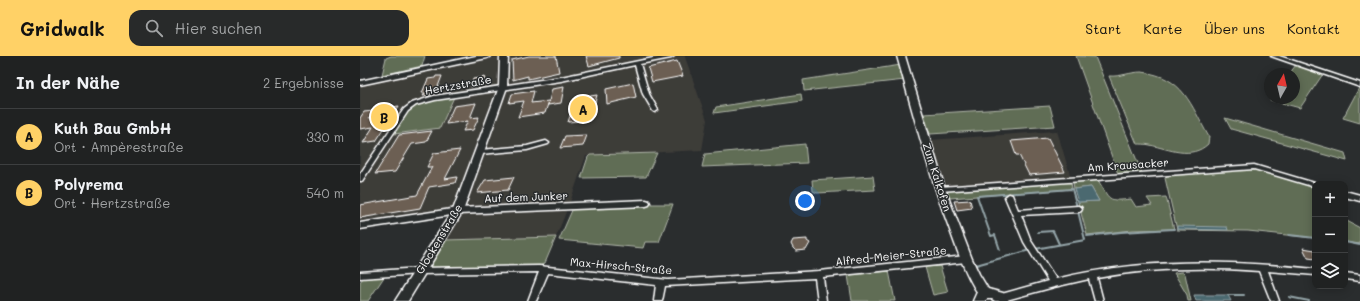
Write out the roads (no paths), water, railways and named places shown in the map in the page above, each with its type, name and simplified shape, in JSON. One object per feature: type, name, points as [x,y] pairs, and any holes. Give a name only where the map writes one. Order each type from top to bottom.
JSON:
[{"type":"street","points":[[360,82],[487,56]]},
{"type":"street","name":"Glockenstraße","points":[[402,301],[458,211],[503,87],[504,56]]},
{"type":"street","name":"Hertzstraße","points":[[360,179],[401,116],[414,104],[434,98],[561,79],[672,56]]},
{"type":"street","name":"Zum Kalkofen","points":[[901,56],[940,189],[982,298]]},
{"type":"street","points":[[1274,56],[1360,85]]},
{"type":"street","points":[[637,63],[646,97],[655,110]]},
{"type":"street","points":[[480,152],[527,148],[546,143]]},
{"type":"street","name":"Am Krausacker","points":[[940,189],[1254,167],[1312,184]]},
{"type":"street","points":[[1348,195],[1360,198]]},
{"type":"street","points":[[1009,196],[1028,242],[1054,283]]},
{"type":"street","name":"Auf dem Junker","points":[[360,226],[458,211],[646,203]]},
{"type":"street","points":[[1016,213],[1078,209]]},
{"type":"street","name":"Alfred-Meier-Straße","points":[[819,274],[966,259]]},
{"type":"street","points":[[982,298],[993,294],[1002,300],[1054,283],[1092,275],[1144,268],[1185,265],[1262,267],[1312,272]]},
{"type":"street","points":[[1262,267],[1274,301]]},
{"type":"street","points":[[532,301],[544,270]]},
{"type":"street","name":"Max-Hirsch-Straße","points":[[360,275],[420,271],[544,270],[661,282],[819,274]]},
{"type":"street","points":[[819,274],[822,301]]},
{"type":"street","points":[[1092,275],[1099,301]]},
{"type":"street","points":[[1348,276],[1360,278]]},
{"type":"street","points":[[658,301],[661,282]]},
{"type":"water","points":[[1091,187],[1099,201],[1078,202],[1074,189]]},
{"type":"water","points":[[1177,226],[1227,227],[1228,230],[1177,229]]},
{"type":"water","points":[[1194,295],[1228,295],[1231,301],[1196,301]]},
{"type":"waterway","points":[[1000,250],[995,235],[991,236],[977,196],[1072,189],[1077,207]]},
{"type":"waterway","points":[[1035,249],[1085,240],[1078,211]]},
{"type":"waterway","points":[[1087,236],[1121,232],[1174,229]]},
{"type":"waterway","points":[[1038,232],[1053,231],[1059,244]]},
{"type":"waterway","points":[[1289,235],[1312,238]]},
{"type":"waterway","points":[[1348,243],[1360,245]]},
{"type":"waterway","points":[[976,265],[1030,250]]},
{"type":"waterway","points":[[1228,295],[1244,295]]},
{"type":"waterway","points":[[1289,297],[1309,301]]},
{"type":"place","name":"Kuth Bau GmbH","points":[[583,109]]},
{"type":"place","name":"Polyrema","points":[[384,117]]}]
